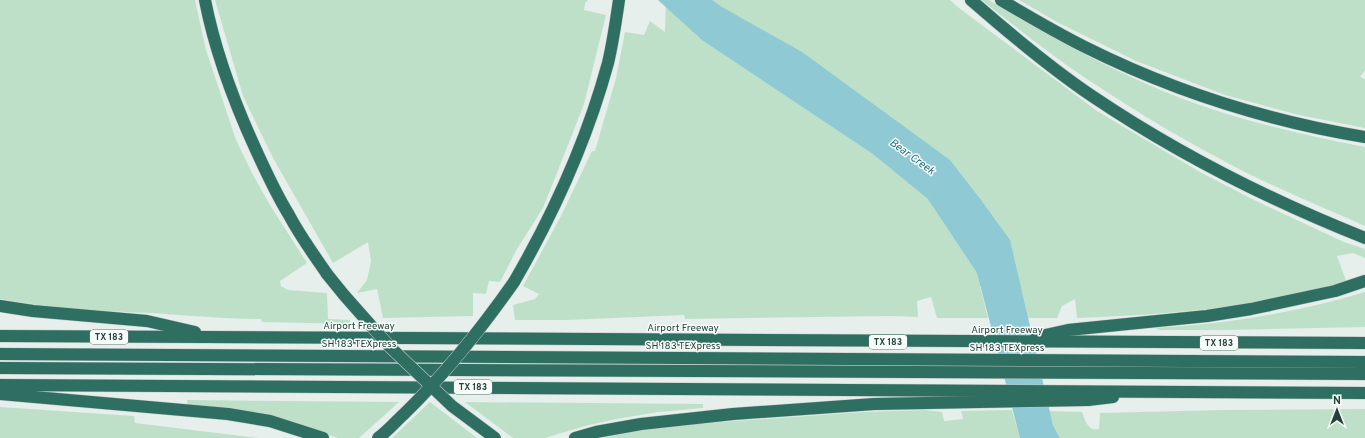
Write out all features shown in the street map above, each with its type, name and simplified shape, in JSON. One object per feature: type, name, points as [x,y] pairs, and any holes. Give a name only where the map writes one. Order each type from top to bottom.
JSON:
[{"type":"highway","points":[[205,0],[216,44],[238,109],[270,181],[288,215],[344,295],[390,347],[452,406],[495,438]]},
{"type":"highway","points":[[378,438],[417,401],[456,360],[484,325],[514,282],[537,241],[580,149],[592,115],[608,62],[619,0]]},
{"type":"highway","points":[[971,0],[1016,39],[1053,67],[1091,95],[1130,120],[1205,163],[1254,188],[1304,212],[1365,238]]},
{"type":"highway","points":[[1000,0],[1085,47],[1146,75],[1211,100],[1296,124],[1365,138]]},
{"type":"highway","points":[[1014,342],[1068,330],[1185,318],[1251,309],[1336,291],[1365,281]]},
{"type":"highway","points":[[0,306],[33,311],[147,321],[217,337]]},
{"type":"highway","name":"Airport Freeway","points":[[0,336],[1365,344]]},
{"type":"highway","name":"SH 183 TEXpress","points":[[0,354],[1365,362]]},
{"type":"highway","points":[[0,368],[1365,374]]},
{"type":"highway","name":"TX 183","points":[[0,385],[947,390],[1086,396],[1162,391],[1365,392]]},
{"type":"highway","points":[[0,394],[228,414],[270,421],[323,438]]},
{"type":"highway","points":[[575,438],[596,432],[641,424],[702,417],[874,404],[1086,396]]},
{"type":"green space","points":[[0,0],[195,0],[206,50],[236,140],[270,205],[307,263],[280,281],[281,286],[288,290],[327,293],[328,319],[350,320],[350,324],[262,322],[261,319],[219,318],[93,310],[37,305],[0,299]]},
{"type":"green space","points":[[215,0],[588,0],[585,3],[584,10],[606,15],[584,104],[543,208],[517,249],[500,282],[489,281],[486,294],[473,293],[473,316],[383,318],[377,289],[357,293],[367,280],[371,261],[368,242],[333,263],[273,158],[243,96]]},
{"type":"green space","points":[[666,0],[950,0],[1097,111],[1200,172],[1254,200],[1344,242],[1365,249],[1365,258],[1353,253],[1337,256],[1347,283],[1265,301],[1211,309],[1131,316],[1077,318],[1075,299],[1062,306],[1057,318],[1028,318],[1022,292],[980,286],[988,318],[937,318],[931,297],[917,301],[918,317],[890,316],[685,319],[684,315],[567,320],[515,320],[513,305],[535,299],[539,294],[523,286],[561,216],[592,151],[595,151],[616,78],[625,32],[644,35],[650,21],[665,32]]},
{"type":"green space","points":[[981,0],[989,0],[1084,54],[1133,78],[1183,99],[1273,127],[1365,147],[1365,226],[1257,178],[1163,127],[1068,66]]},
{"type":"green space","points":[[1019,0],[1365,0],[1365,70],[1360,77],[1365,79],[1365,128],[1299,115],[1225,95],[1136,61],[1057,22]]},
{"type":"green space","points":[[1365,292],[1365,327],[1226,330],[1160,330],[1155,328],[1258,317],[1312,306]]},
{"type":"green space","points":[[187,400],[399,402],[359,438],[338,438],[290,422],[219,408],[187,404]]},
{"type":"green space","points":[[430,402],[477,438],[392,438]]},
{"type":"green space","points":[[465,402],[703,404],[703,408],[658,412],[616,419],[585,426],[545,438],[513,438]]},
{"type":"green space","points":[[0,407],[134,416],[135,423],[258,438],[0,438]]},
{"type":"green space","points":[[1365,409],[1365,438],[1060,438],[1053,425],[1049,411],[1082,412],[1088,425],[1092,429],[1099,429],[1100,413]]},
{"type":"green space","points":[[925,410],[942,412],[944,421],[963,419],[961,411],[1012,410],[1020,438],[603,438],[644,429],[693,424],[863,412]]},
{"type":"water","name":"Bear Creek","points":[[658,0],[712,0],[802,52],[950,160],[1010,240],[1053,425],[1060,438],[1020,438],[977,273],[928,199],[873,154],[702,40]]}]
